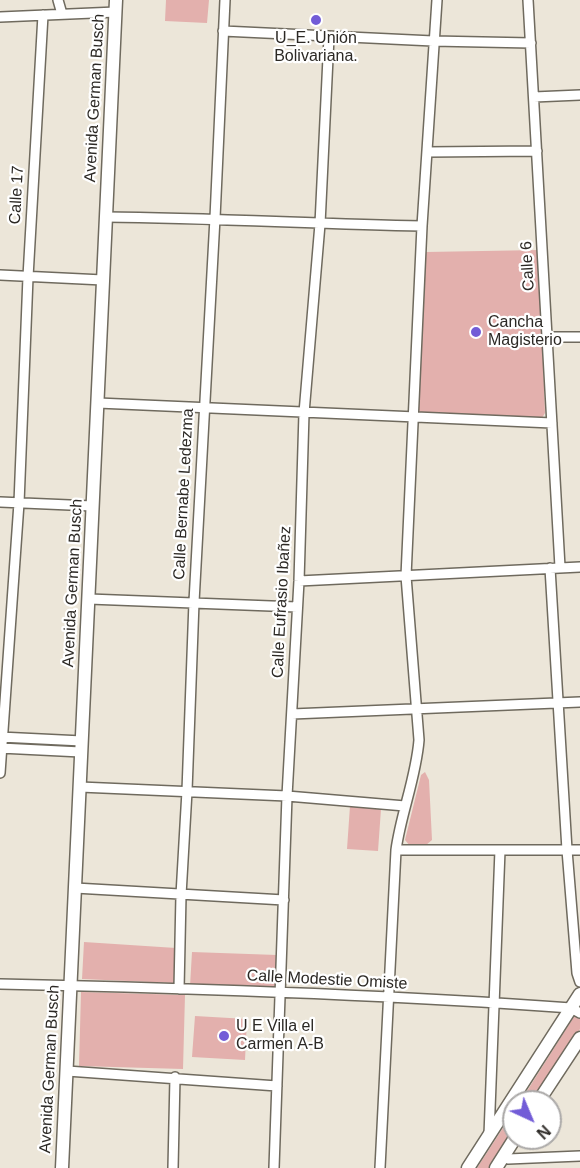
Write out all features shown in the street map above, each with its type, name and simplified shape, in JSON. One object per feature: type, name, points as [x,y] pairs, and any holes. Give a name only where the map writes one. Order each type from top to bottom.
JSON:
[{"type":"main road","name":"Avenida German Busch","points":[[62,1168],[116,6]]},
{"type":"main road","points":[[468,1168],[576,1010],[580,994]]},
{"type":"main road","points":[[546,1090],[580,1038]]},
{"type":"main road","points":[[496,1168],[506,1161]]},
{"type":"street","points":[[58,0],[62,14]]},
{"type":"street","name":"Calle Bernabe Ledezma","points":[[179,989],[181,895],[203,408],[225,0]]},
{"type":"street","points":[[380,1168],[396,850],[417,763],[419,740],[406,576],[412,417],[437,0]]},
{"type":"street","name":"Calle 6","points":[[528,0],[552,423],[559,703],[567,850],[577,973],[580,982]]},
{"type":"street","points":[[0,17],[62,14],[116,6]]},
{"type":"street","name":"Calle 17","points":[[0,773],[19,503],[42,15]]},
{"type":"street","points":[[223,32],[433,42],[531,43]]},
{"type":"street","name":"Calle Eufrasio Ibañez","points":[[274,1168],[304,413],[320,224],[329,37]]},
{"type":"street","points":[[534,97],[580,95]]},
{"type":"street","points":[[427,152],[537,151]]},
{"type":"street","points":[[106,217],[215,218],[320,224],[423,226]]},
{"type":"street","points":[[0,275],[103,280]]},
{"type":"street","points":[[547,337],[580,337]]},
{"type":"street","points":[[98,403],[552,423]]},
{"type":"street","points":[[0,502],[93,506]]},
{"type":"street","points":[[299,581],[580,567]]},
{"type":"street","points":[[89,598],[297,607]]},
{"type":"street","points":[[292,714],[580,702]]},
{"type":"street","points":[[1,737],[82,746]]},
{"type":"street","points":[[0,748],[82,746]]},
{"type":"street","points":[[80,787],[287,796],[405,806]]},
{"type":"street","points":[[396,850],[580,850]]},
{"type":"street","points":[[489,1136],[500,850]]},
{"type":"street","points":[[75,888],[284,900]]},
{"type":"street","name":"Calle Modestie Omiste","points":[[0,984],[280,992],[493,1002],[576,1010]]},
{"type":"street","points":[[67,1071],[277,1086]]},
{"type":"street","points":[[173,1168],[175,1077]]},
{"type":"street","points":[[506,1161],[580,1156]]},
{"type":"shaded area","points":[[166,0],[209,0],[207,23],[165,21]]},
{"type":"shaded area","name":"Cancha Magisterio","points":[[539,250],[545,413],[542,418],[422,413],[417,409],[426,252]]},
{"type":"shaded area","points":[[425,772],[429,780],[432,840],[426,845],[410,846],[405,840],[421,775]]},
{"type":"shaded area","points":[[350,806],[381,809],[378,851],[347,849]]},
{"type":"shaded area","points":[[84,942],[176,948],[174,983],[82,979]]},
{"type":"shaded area","points":[[192,952],[277,955],[275,989],[190,986]]},
{"type":"shaded area","points":[[81,992],[185,995],[183,1069],[79,1066]]},
{"type":"shaded area","points":[[575,1015],[580,1018],[580,1029],[542,1090],[528,1090]]},
{"type":"shaded area","points":[[195,1016],[247,1019],[245,1060],[192,1057]]},
{"type":"shaded area","points":[[502,1129],[503,1150],[492,1168],[477,1168]]},
{"type":"place","name":"U_E. Unión Bolivariana.","points":[[316,20]]},
{"type":"place","name":"Cancha Magisterio","points":[[476,332]]},
{"type":"place","name":"U E Villa el Carmen A-B","points":[[224,1036]]}]
